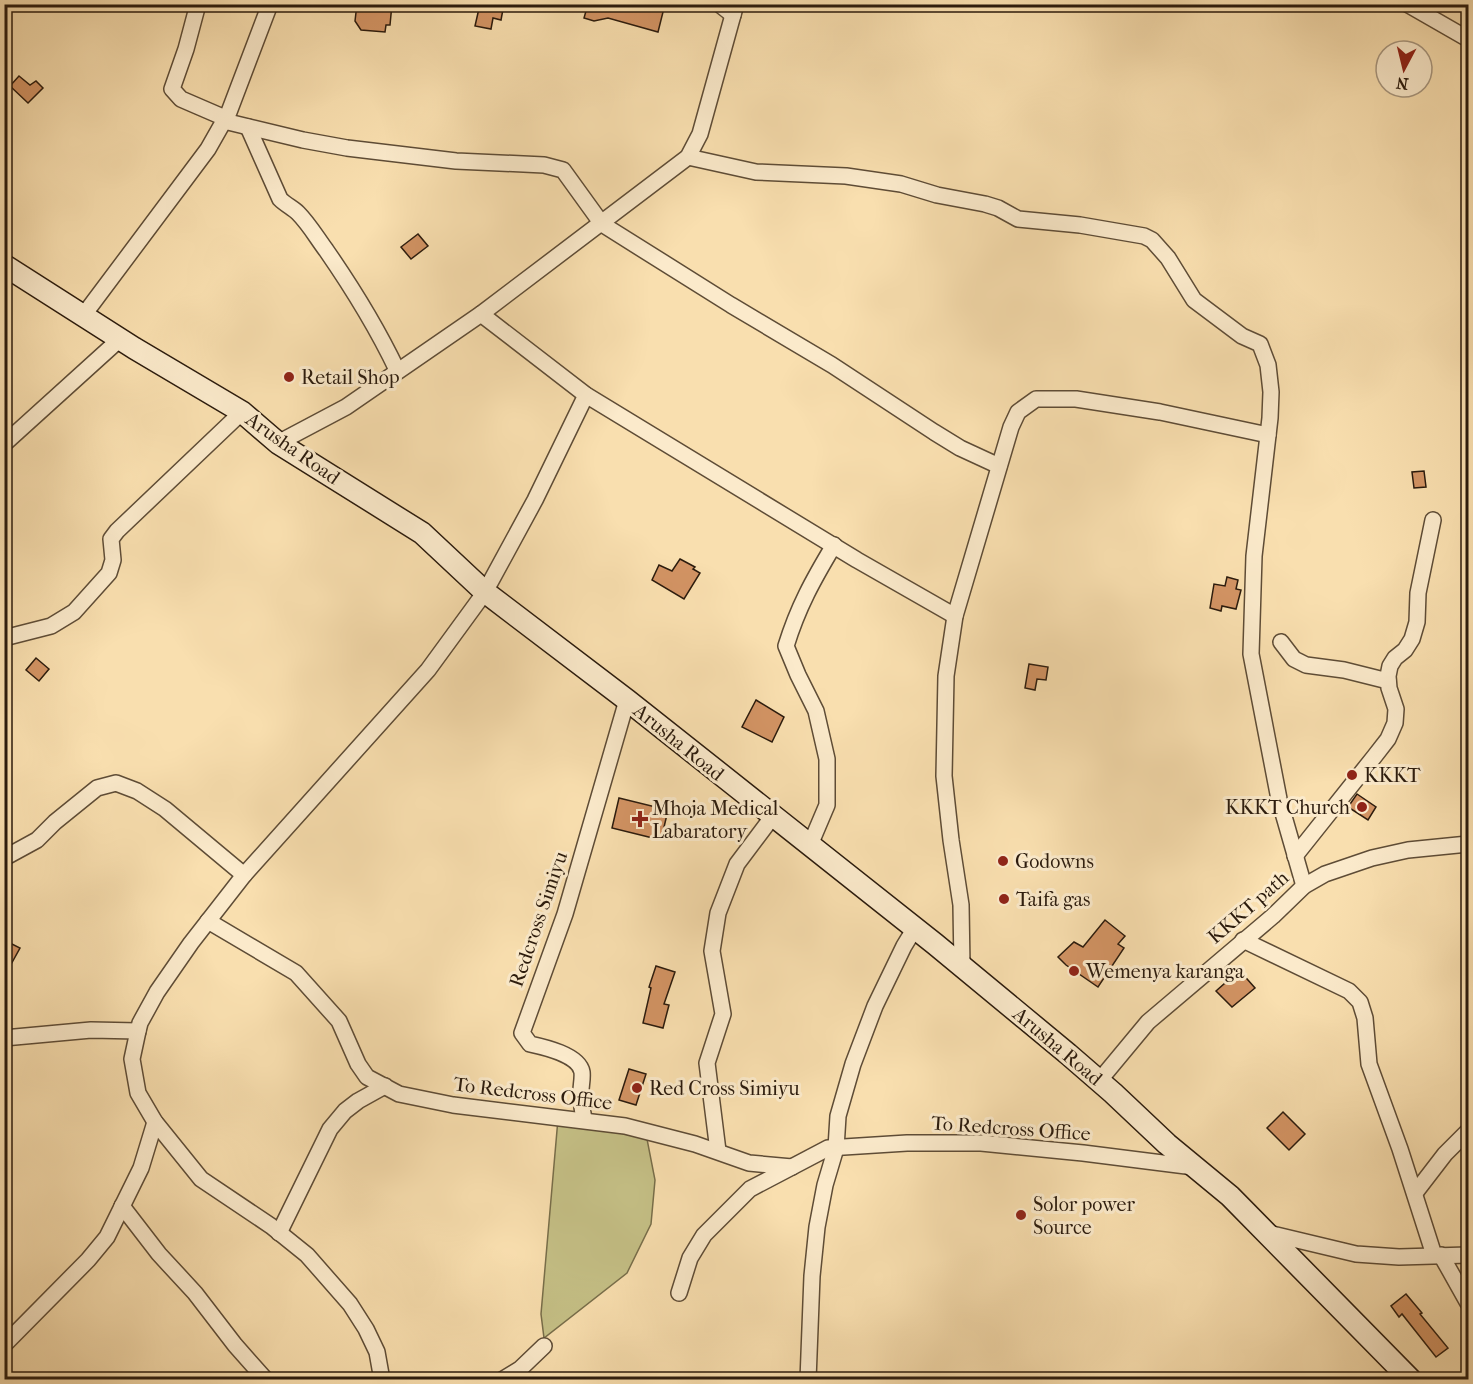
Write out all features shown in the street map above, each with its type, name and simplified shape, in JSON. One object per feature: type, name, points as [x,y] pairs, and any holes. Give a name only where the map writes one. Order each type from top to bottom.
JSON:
[{"type":"main road","name":"Arusha Road","points":[[4,266],[242,412],[278,443],[422,533],[485,592],[627,700],[915,928],[1099,1081],[1167,1144],[1230,1196],[1411,1380]]},
{"type":"street","points":[[198,4],[172,89],[181,99],[248,127],[303,140],[384,153],[456,161],[552,166],[564,170],[602,224],[824,360],[960,448],[999,466]]},
{"type":"street","points":[[83,315],[208,149],[225,119],[270,4]]},
{"type":"street","points":[[278,443],[346,407],[481,314],[688,157],[700,134],[735,10],[719,4]]},
{"type":"street","points":[[1407,4],[1468,39]]},
{"type":"street","points":[[248,127],[280,199],[296,210],[309,225],[349,283],[378,330],[397,370]]},
{"type":"street","points":[[688,157],[756,172],[846,176],[901,184],[937,195],[985,204],[1018,219],[1121,231],[1152,240],[1168,258],[1194,300],[1242,336],[1260,344],[1266,355],[1270,377],[1268,435],[1254,556],[1251,654],[1279,799],[1304,886]]},
{"type":"street","points":[[481,314],[586,395],[896,583],[955,616]]},
{"type":"street","points":[[4,444],[120,339]]},
{"type":"street","points":[[382,1380],[377,1352],[350,1304],[307,1255],[201,1179],[155,1122],[138,1093],[132,1059],[140,1023],[157,992],[208,921],[244,875],[428,670],[485,592],[535,500],[586,395]]},
{"type":"street","points":[[962,966],[961,905],[944,776],[946,676],[955,616],[1011,427],[1018,412],[1036,399],[1076,399],[1183,416],[1268,435]]},
{"type":"street","points":[[4,638],[51,626],[74,612],[108,573],[113,560],[111,539],[117,531],[242,412]]},
{"type":"street","points":[[1295,856],[1388,738],[1395,723],[1396,709],[1388,681],[1390,666],[1412,639],[1417,622],[1418,593],[1433,520]]},
{"type":"street","points":[[810,845],[827,806],[827,759],[816,711],[786,646],[808,587],[834,545]]},
{"type":"street","points":[[1281,642],[1294,659],[1306,665],[1344,670],[1388,681]]},
{"type":"street","name":"Redcross Simiyu","points":[[584,1120],[581,1096],[582,1072],[579,1065],[548,1048],[530,1044],[522,1033],[565,914],[627,700]]},
{"type":"street","points":[[4,858],[37,840],[55,822],[97,788],[116,783],[136,791],[165,809],[244,875]]},
{"type":"street","points":[[718,1151],[707,1063],[723,1014],[712,951],[718,913],[737,864],[773,816]]},
{"type":"street","name":"KKKT path","points":[[1099,1081],[1148,1022],[1273,916],[1304,886],[1325,874],[1372,858],[1408,850],[1468,844]]},
{"type":"street","name":"To Redcross Office","points":[[208,921],[296,973],[339,1021],[358,1064],[367,1077],[399,1094],[453,1105],[625,1126],[718,1151],[749,1163],[792,1167]]},
{"type":"street","points":[[808,1380],[812,1276],[816,1237],[825,1185],[836,1148],[838,1116],[853,1064],[875,1006],[915,928]]},
{"type":"street","points":[[1243,940],[1349,991],[1360,1002],[1365,1018],[1369,1064],[1415,1193],[1438,1255],[1468,1303]]},
{"type":"street","points":[[4,1038],[91,1030],[138,1031]]},
{"type":"street","points":[[279,1233],[330,1129],[345,1111],[385,1086]]},
{"type":"street","points":[[4,1345],[88,1260],[107,1237],[141,1168],[155,1122]]},
{"type":"street","points":[[1415,1193],[1445,1155],[1468,1131]]},
{"type":"street","name":"To Redcross Office","points":[[679,1293],[690,1258],[705,1235],[750,1189],[828,1148],[907,1143],[981,1143],[1194,1167]]},
{"type":"street","points":[[122,1206],[159,1254],[195,1293],[235,1346],[266,1380]]},
{"type":"street","points":[[1264,1232],[1356,1254],[1399,1257],[1468,1255]]},
{"type":"street","points":[[502,1380],[520,1368],[544,1346]]},
{"type":"shaded area","points":[[558,1119],[647,1139],[655,1180],[651,1224],[627,1273],[544,1338],[541,1314]]},
{"type":"building","points":[[357,4],[392,4],[390,25],[386,25],[385,32],[361,30],[355,21]]},
{"type":"building","points":[[480,4],[504,4],[501,20],[493,18],[491,29],[475,26]]},
{"type":"building","points":[[588,4],[650,4],[664,8],[658,32],[608,18],[594,21],[584,18]]},
{"type":"building","points":[[19,76],[30,85],[36,81],[43,88],[28,103],[10,86]]},
{"type":"building","points":[[418,234],[428,246],[411,259],[401,247]]},
{"type":"building","points":[[1424,471],[1426,487],[1414,488],[1412,472]]},
{"type":"building","points":[[680,559],[695,567],[693,569],[700,573],[684,599],[652,580],[659,565],[672,571]]},
{"type":"building","points":[[1227,577],[1238,580],[1236,589],[1241,590],[1236,609],[1222,606],[1221,611],[1210,608],[1214,584],[1225,586]]},
{"type":"building","points":[[36,658],[49,669],[39,681],[26,670]]},
{"type":"building","points":[[1029,664],[1048,667],[1046,680],[1037,679],[1035,690],[1025,688]]},
{"type":"building","points":[[756,700],[784,717],[772,742],[742,727]]},
{"type":"building","name":"KKKT Church","points":[[1357,794],[1376,807],[1368,820],[1348,807]]},
{"type":"building","name":"Mhoja Medical Labaratory","points":[[619,798],[668,810],[661,840],[612,828]]},
{"type":"building","points":[[1105,920],[1125,936],[1118,944],[1124,948],[1098,987],[1058,957],[1074,942],[1083,947]]},
{"type":"building","points":[[4,940],[20,948],[4,977]]},
{"type":"building","points":[[656,966],[675,972],[664,1004],[669,1005],[663,1028],[643,1023],[651,988],[649,987]]},
{"type":"building","points":[[1230,969],[1235,975],[1240,971],[1255,988],[1232,1007],[1216,991],[1225,983],[1222,977]]},
{"type":"building","name":"Red Cross Simiyu","points":[[629,1069],[646,1074],[636,1105],[619,1100]]},
{"type":"building","points":[[1283,1112],[1305,1134],[1289,1150],[1267,1128]]},
{"type":"building","points":[[1406,1294],[1448,1348],[1436,1357],[1402,1314],[1399,1317],[1391,1306]]},
{"type":"place","name":"Retail Shop","points":[[289,377]]},
{"type":"place","name":"KKKT","points":[[1352,775]]},
{"type":"place","name":"KKKT Church","points":[[1362,807]]},
{"type":"place","name":"Mhoja Medical Labaratory","points":[[640,819]]},
{"type":"place","name":"Godowns","points":[[1003,861]]},
{"type":"place","name":"Taifa gas","points":[[1004,899]]},
{"type":"place","name":"Wemenya karanga","points":[[1074,971]]},
{"type":"place","name":"Red Cross Simiyu","points":[[637,1088]]},
{"type":"place","name":"Solor power Source","points":[[1021,1215]]}]
